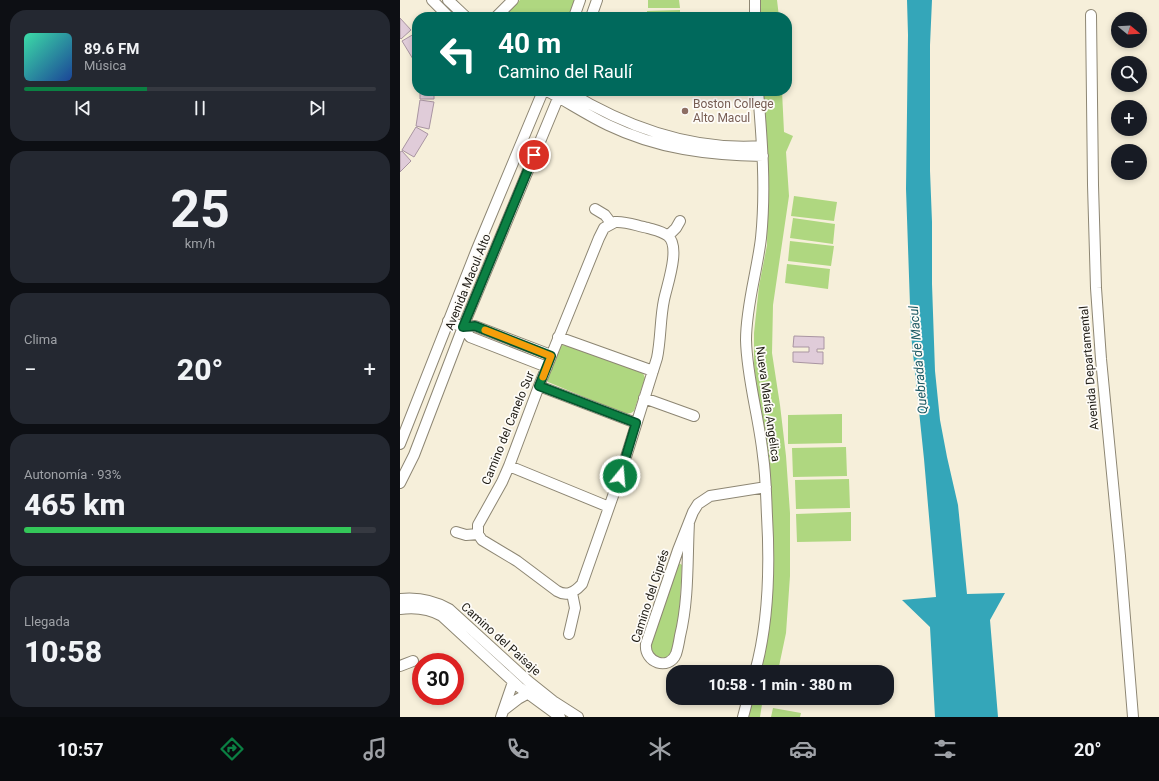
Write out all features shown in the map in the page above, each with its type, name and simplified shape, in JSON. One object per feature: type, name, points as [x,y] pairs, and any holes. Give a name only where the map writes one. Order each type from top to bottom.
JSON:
[{"type":"street","points":[[432,0],[445,12]]},
{"type":"street","points":[[448,0],[461,12]]},
{"type":"street","points":[[501,12],[513,0]]},
{"type":"street","points":[[576,12],[580,0]]},
{"type":"street","points":[[593,12],[597,0]]},
{"type":"street","points":[[755,0],[755,12]]},
{"type":"street","name":"Avenida Departamental","points":[[1091,15],[1096,288],[1101,360],[1120,556],[1133,717]]},
{"type":"street","name":"Avenida Macul Alto","points":[[400,444],[448,321],[541,96]]},
{"type":"street","name":"Avenida Macul Alto","points":[[400,483],[414,455],[463,327],[559,96]]},
{"type":"street","points":[[563,96],[608,125],[652,142],[699,153],[763,156]]},
{"type":"street","points":[[576,96],[618,119],[643,129],[673,138],[729,146],[762,146]]},
{"type":"street","name":"Nueva María Angélica","points":[[756,665],[764,629],[768,585],[769,550],[766,487],[760,436],[748,366],[746,339],[748,315],[761,238],[763,206],[763,156],[758,96]]},
{"type":"street","points":[[456,532],[466,535],[478,534],[486,543],[517,561],[557,591],[564,594],[572,592],[582,584],[609,507],[659,350],[664,302],[674,252],[672,243],[668,236],[659,231],[623,222],[611,223],[605,215],[596,209]]},
{"type":"street","points":[[668,236],[676,228],[680,221]]},
{"type":"street","name":"Camino del Canelo Sur","points":[[478,534],[479,520],[502,482],[509,466],[558,337],[599,238],[604,228],[611,223]]},
{"type":"street","points":[[448,321],[463,327],[475,326],[551,356]]},
{"type":"street","points":[[463,327],[470,337],[547,367]]},
{"type":"street","points":[[558,337],[653,371]]},
{"type":"street","points":[[539,386],[636,423]]},
{"type":"street","points":[[644,398],[694,416]]},
{"type":"street","points":[[509,466],[609,507]]},
{"type":"street","name":"Camino del Ciprés","points":[[689,522],[685,604],[682,630],[677,649],[672,660],[664,663],[656,662],[648,656],[646,644],[689,522],[698,504],[707,498],[766,487]]},
{"type":"street","points":[[569,634],[575,608],[572,592]]},
{"type":"street","name":"Camino del Paisaje","points":[[400,599],[424,599],[438,603],[449,609],[532,685],[578,717]]},
{"type":"street","name":"Camino del Paisaje","points":[[400,609],[422,609],[442,616],[527,694],[560,717]]},
{"type":"street","points":[[400,666],[412,661]]},
{"type":"street","points":[[503,713],[513,682]]},
{"type":"street","points":[[503,713],[518,699],[527,694]]},
{"type":"street","points":[[743,717],[746,705]]},
{"type":"green space","points":[[520,0],[575,0],[571,12],[507,12]]},
{"type":"green space","points":[[648,0],[679,0],[680,8],[648,8]]},
{"type":"green space","points":[[759,0],[777,0],[778,12],[760,12]]},
{"type":"green space","points":[[680,10],[680,12],[647,12]]},
{"type":"green space","points":[[763,96],[782,96],[784,132],[793,136],[786,152],[789,196],[773,305],[772,353],[786,456],[790,513],[790,576],[786,633],[779,665],[758,665],[770,488],[754,365],[754,333],[759,286],[767,245],[768,181]]},
{"type":"green space","points":[[794,196],[837,202],[834,221],[791,216]]},
{"type":"green space","points":[[793,218],[835,224],[833,244],[790,238]]},
{"type":"green space","points":[[790,241],[834,246],[831,266],[788,261]]},
{"type":"green space","points":[[787,264],[830,269],[828,289],[785,283]]},
{"type":"green space","points":[[562,345],[643,373],[645,378],[634,411],[625,414],[548,382],[547,378]]},
{"type":"green space","points":[[842,414],[842,443],[788,444],[788,415]]},
{"type":"green space","points":[[846,447],[847,476],[793,477],[792,448]]},
{"type":"green space","points":[[849,479],[850,508],[796,509],[795,480]]},
{"type":"green space","points":[[851,512],[851,541],[797,542],[796,514]]},
{"type":"green space","points":[[679,563],[682,565],[679,618],[671,653],[668,657],[661,659],[652,654],[651,643]]},
{"type":"green space","points":[[751,705],[762,705],[760,717],[749,717]]},
{"type":"green space","points":[[773,708],[801,713],[800,717],[771,717]]},
{"type":"water","name":"Quebrada de Macul","points":[[907,0],[932,0],[930,45],[930,171],[935,371],[940,420],[958,505],[967,594],[1005,593],[990,620],[998,717],[935,717],[930,627],[902,600],[936,597],[911,334],[906,189]]},
{"type":"building","points":[[400,18],[411,30],[401,39],[400,38]]},
{"type":"building","points":[[412,35],[412,57],[402,41]]},
{"type":"building","points":[[420,96],[434,96],[434,99],[420,99]]},
{"type":"building","points":[[420,100],[434,102],[429,129],[416,126]]},
{"type":"building","points":[[416,127],[428,134],[414,157],[402,150]]},
{"type":"building","points":[[402,151],[411,161],[400,172],[400,152]]},
{"type":"building","points":[[794,336],[824,337],[824,349],[817,349],[817,352],[823,352],[823,364],[793,362],[793,352],[809,352],[809,347],[793,347]]},
{"type":"slow traffic","points":[[485,330],[551,356],[543,377]]},
{"type":"place","name":"Boston College Alto Macul","points":[[685,111]]},
{"type":"route","points":[[534,155],[463,327],[475,326],[551,356],[539,386],[636,423],[620,476]]}]
